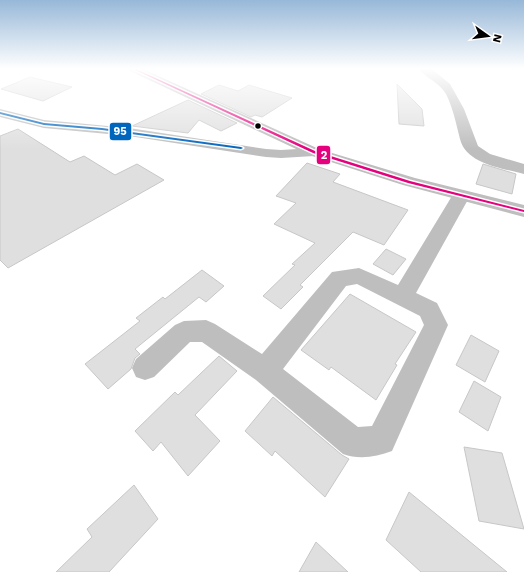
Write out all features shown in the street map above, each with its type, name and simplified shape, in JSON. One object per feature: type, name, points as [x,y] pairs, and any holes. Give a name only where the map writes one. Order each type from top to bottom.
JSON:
[{"type":"street","points":[[192,96],[314,152],[374,172],[461,196],[524,211]]},
{"type":"street","points":[[453,96],[461,117],[468,144],[475,152],[524,169]]},
{"type":"street","points":[[0,113],[44,124],[129,132],[266,153],[281,154],[314,152]]},
{"type":"street","points":[[403,297],[461,196]]},
{"type":"street","points":[[145,368],[184,332],[206,331],[265,371],[354,443],[381,440],[436,325],[429,310],[403,297],[358,276],[340,278],[265,371]]},
{"type":"building","points":[[24,96],[54,96],[43,101]]},
{"type":"building","points":[[205,96],[284,96],[292,98],[262,117],[255,115],[251,117]]},
{"type":"building","points":[[398,96],[409,96],[422,109],[424,126],[399,124]]},
{"type":"building","points":[[188,100],[237,123],[221,131],[199,120],[188,133],[132,126]]},
{"type":"building","points":[[18,129],[70,162],[84,156],[115,175],[137,164],[164,180],[8,268],[0,260],[0,136]]},
{"type":"building","points":[[307,163],[340,174],[333,182],[408,210],[384,245],[353,232],[300,285],[303,287],[281,309],[263,296],[295,265],[292,264],[315,243],[274,224],[296,203],[276,196]]},
{"type":"building","points":[[483,164],[516,174],[512,194],[476,184]]},
{"type":"building","points":[[386,249],[406,259],[393,275],[373,264]]},
{"type":"building","points":[[202,270],[224,286],[206,302],[199,297],[135,349],[140,354],[135,358],[131,369],[108,389],[85,364],[140,321],[136,318],[163,297],[165,299]]},
{"type":"building","points":[[350,294],[416,332],[395,364],[397,365],[376,400],[331,367],[329,370],[301,350]]},
{"type":"building","points":[[471,335],[499,351],[485,382],[456,365]]},
{"type":"building","points":[[219,356],[237,371],[195,415],[220,441],[188,476],[161,442],[153,451],[135,431],[175,392],[178,395]]},
{"type":"building","points":[[474,381],[501,397],[488,431],[459,412]]},
{"type":"building","points":[[273,397],[342,455],[349,459],[325,497],[275,451],[272,456],[245,431]]},
{"type":"building","points":[[464,447],[502,453],[524,529],[479,521]]},
{"type":"building","points":[[134,485],[158,519],[109,572],[56,572],[92,537],[87,529]]},
{"type":"building","points":[[409,492],[507,572],[421,572],[386,540]]},
{"type":"building","points":[[316,542],[348,572],[299,572]]},
{"type":"transit line","name":"2","points":[[192,96],[314,152],[409,182],[524,211]]},
{"type":"transit line","name":"95","points":[[0,113],[44,124],[102,129],[241,148]]}]
